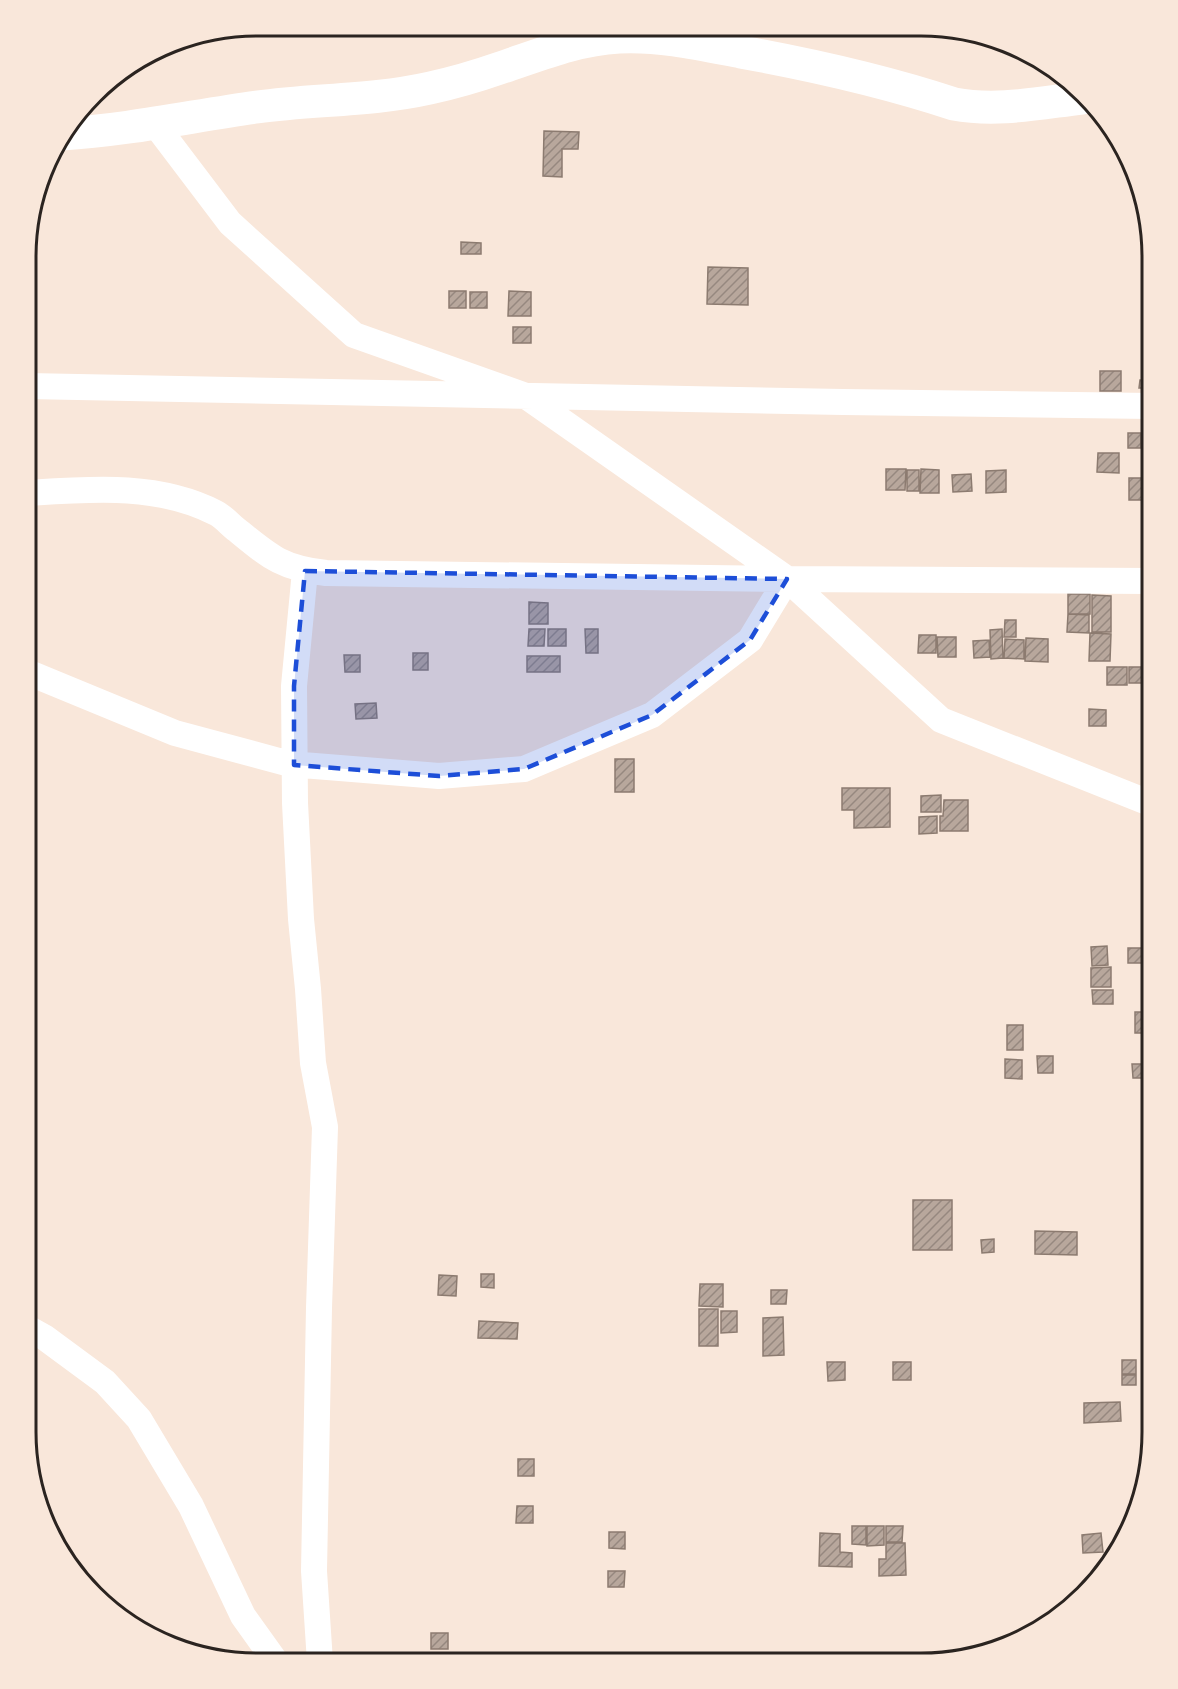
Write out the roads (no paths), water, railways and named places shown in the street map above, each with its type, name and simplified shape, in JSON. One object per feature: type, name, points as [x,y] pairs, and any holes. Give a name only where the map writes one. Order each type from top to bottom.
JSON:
[{"type":"street","points":[[695,36],[723,49]]},
{"type":"street","points":[[74,133],[155,124],[259,107],[388,96],[483,74],[564,46],[592,40],[646,37],[673,39],[822,67],[972,107],[1010,107],[1075,99]]},
{"type":"street","points":[[155,124],[230,223],[354,335],[526,396],[787,579],[941,720],[1142,800]]},
{"type":"street","points":[[36,386],[1142,406]]},
{"type":"street","points":[[36,492],[127,490],[172,497],[218,514],[268,556],[286,565],[305,571],[326,573],[1142,582]]},
{"type":"street","points":[[305,571],[294,686],[294,765],[301,919],[313,1063],[325,1126],[318,1331],[314,1571],[319,1653]]},
{"type":"street","points":[[36,676],[175,733],[294,765],[439,776],[524,769],[652,715],[750,640],[787,579]]},
{"type":"street","points":[[36,1333],[105,1382],[139,1419],[191,1506],[243,1616],[270,1653]]}]
